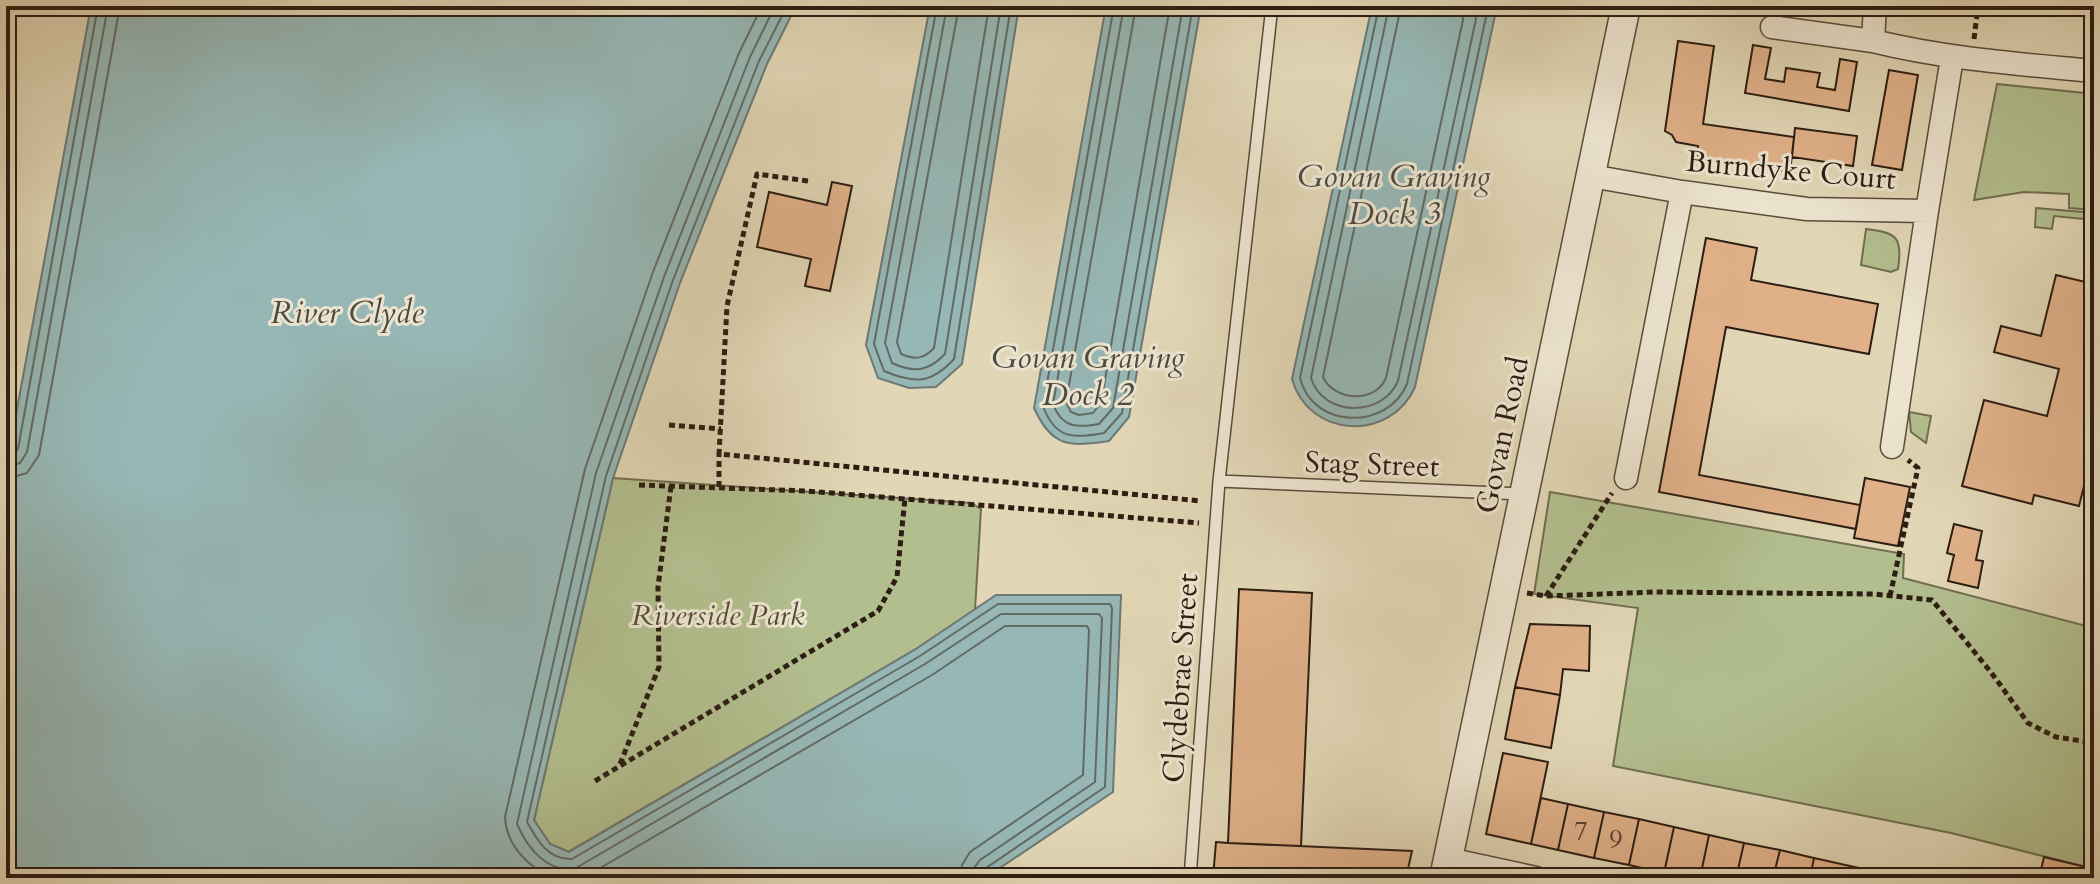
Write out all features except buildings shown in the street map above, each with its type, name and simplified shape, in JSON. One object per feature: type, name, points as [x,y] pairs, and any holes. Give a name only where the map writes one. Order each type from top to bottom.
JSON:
[{"type":"street","name":"Govan Road","points":[[1446,869],[1626,6]]},
{"type":"street","points":[[1873,41],[1875,6]]},
{"type":"street","points":[[1772,27],[1873,41],[1961,59],[2094,71]]},
{"type":"street","name":"Burndyke Court","points":[[1591,176],[1807,209],[1927,211],[1961,59]]},
{"type":"street","points":[[1626,478],[1682,192]]},
{"type":"street","points":[[1892,447],[1927,211]]},
{"type":"street","points":[[1446,869],[1536,878]]},
{"type":"lane","name":"Clydebrae Street","points":[[1190,878],[1219,481],[1272,6]]},
{"type":"lane","name":"Stag Street","points":[[1219,481],[1524,494]]},
{"type":"path","points":[[1961,59],[1978,6]]},
{"type":"path","points":[[719,487],[727,306],[757,174],[808,181]]},
{"type":"path","points":[[669,425],[721,429]]},
{"type":"path","points":[[1890,596],[1918,468],[1892,447]]},
{"type":"path","points":[[719,454],[1218,503]]},
{"type":"path","points":[[1546,596],[1609,496],[1626,478]]},
{"type":"path","points":[[639,485],[905,498],[1216,525]]},
{"type":"path","points":[[619,766],[659,667],[658,587],[671,486]]},
{"type":"path","points":[[595,781],[878,611],[897,577],[905,498]]},
{"type":"path","points":[[1505,590],[1546,596],[1672,592],[1890,596],[1932,600],[2028,723],[2056,737],[2094,743]]},
{"type":"green space","points":[[1997,84],[2094,94],[2094,210],[2069,208],[2069,194],[2024,192],[1974,200]]},
{"type":"green space","points":[[2036,208],[2094,213],[2094,220],[2054,216],[2052,229],[2035,227]]},
{"type":"green space","points":[[1866,229],[1885,232],[1896,238],[1898,269],[1891,272],[1861,265]]},
{"type":"green space","points":[[1909,412],[1931,416],[1926,443],[1911,432]]},
{"type":"green space","name":"Riverside Park","points":[[613,478],[971,503],[981,509],[975,610],[916,649],[568,852],[550,844],[534,820]]},
{"type":"green space","points":[[1550,492],[1904,554],[1903,578],[2094,628],[2094,869],[1951,833],[1613,766],[1638,608],[1534,594]]},
{"type":"water","name":"River Clyde","points":[[91,6],[796,6],[767,64],[680,283],[613,478],[534,820],[550,844],[569,852],[916,649],[996,595],[1121,595],[1113,792],[985,878],[6,878],[6,469]]},
{"type":"water","points":[[930,6],[1019,6],[962,364],[936,387],[909,388],[878,378],[866,345]]},
{"type":"water","name":"Govan Graving Dock 2","points":[[1106,6],[1201,6],[1129,417],[1109,441],[1083,444],[1055,437],[1034,408]]},
{"type":"water","name":"Govan Graving Dock 3","points":[[1372,6],[1479,6],[1496,11],[1415,387],[1404,405],[1388,417],[1370,424],[1351,426],[1332,422],[1315,413],[1301,399],[1292,379]]}]
